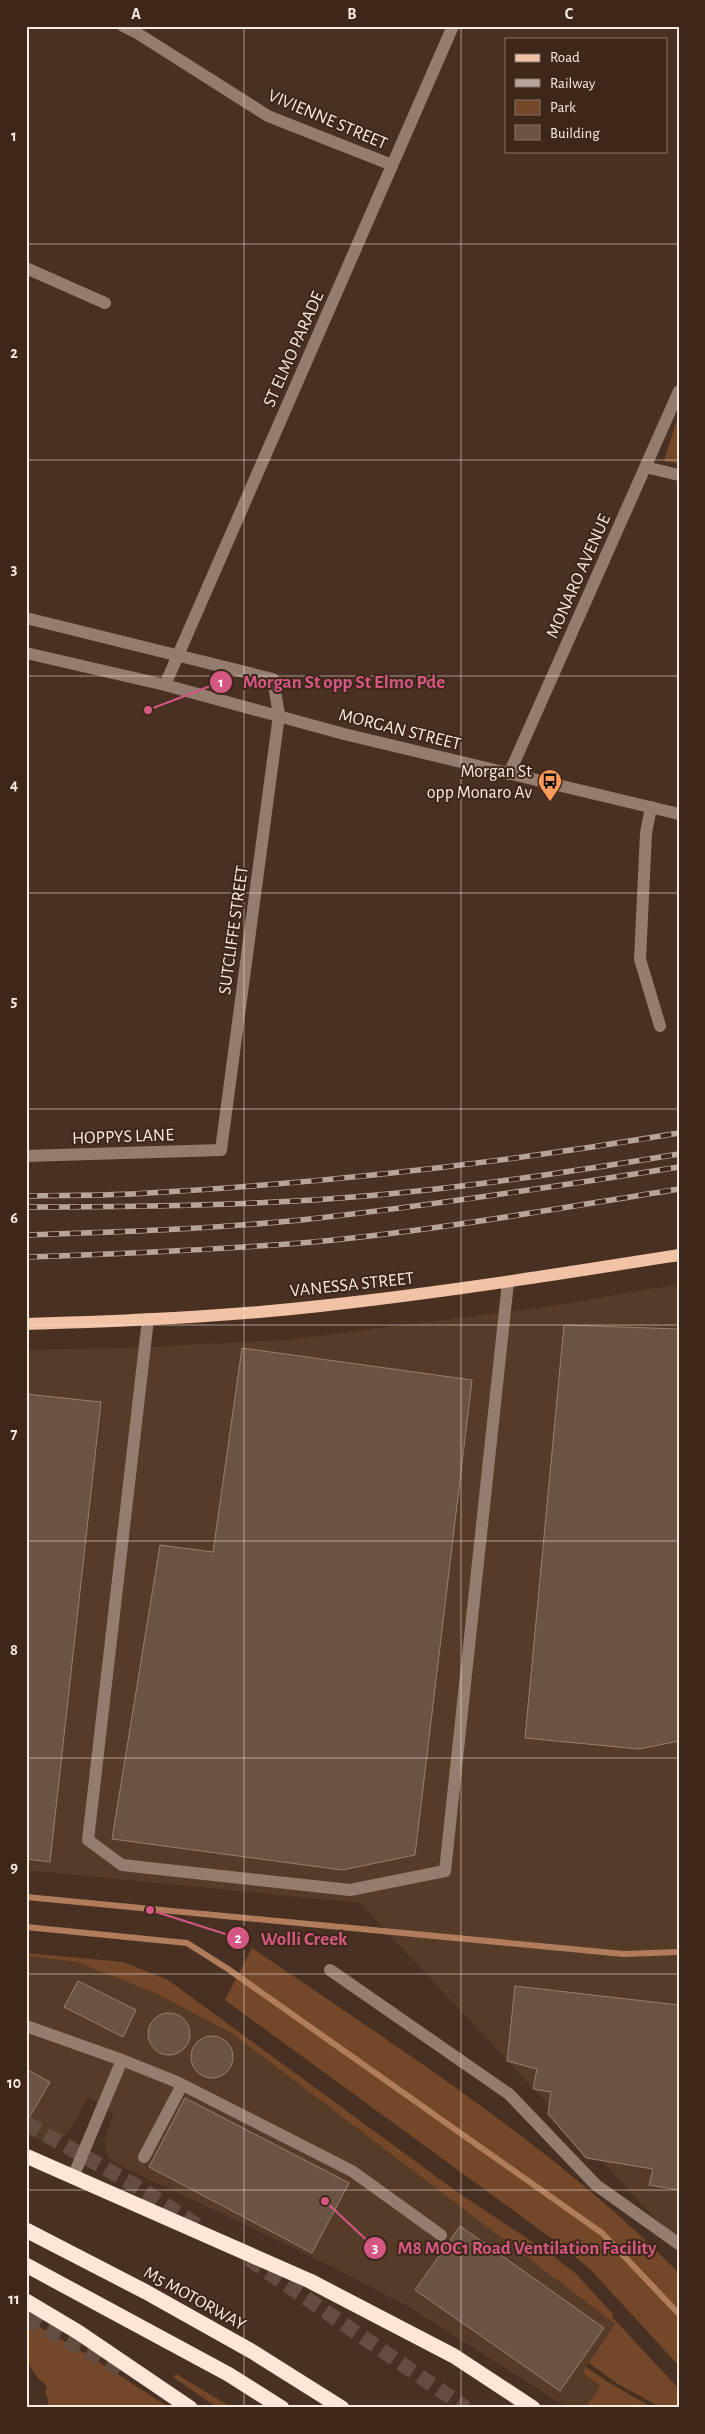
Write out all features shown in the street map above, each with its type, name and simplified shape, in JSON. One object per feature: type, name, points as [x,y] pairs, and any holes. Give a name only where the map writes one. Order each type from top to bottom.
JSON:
[{"type":"highway","points":[[26,2156],[310,2281],[454,2356],[533,2408]]},
{"type":"highway","name":"M5 MOTORWAY","points":[[26,2230],[146,2292],[253,2352],[342,2408]]},
{"type":"highway","points":[[26,2265],[228,2374],[282,2408]]},
{"type":"highway","points":[[26,2301],[78,2332],[190,2408]]},
{"type":"main road","name":"VANESSA STREET","points":[[26,1324],[148,1319],[319,1306],[508,1282],[679,1255]]},
{"type":"street","name":"VIVIENNE STREET","points":[[123,26],[137,32],[268,116],[392,165]]},
{"type":"street","name":"ST ELMO PARADE","points":[[165,685],[453,26]]},
{"type":"street","points":[[26,268],[105,303]]},
{"type":"street","name":"MONARO AVENUE","points":[[509,774],[679,391]]},
{"type":"street","points":[[645,468],[679,475]]},
{"type":"street","points":[[26,618],[178,655]]},
{"type":"street","name":"MORGAN STREET","points":[[26,653],[165,685],[344,734],[679,814]]},
{"type":"street","name":"SUTCLIFFE STREET","points":[[178,655],[273,679],[279,715],[221,1150]]},
{"type":"street","points":[[651,807],[646,833],[640,959],[660,1026]]},
{"type":"street","name":"HOPPYS LANE","points":[[26,1156],[221,1150]]},
{"type":"street","points":[[148,1319],[88,1840],[122,1865],[350,1890],[445,1871],[508,1282]]},
{"type":"street","points":[[330,1970],[509,2094],[596,2186],[679,2244]]},
{"type":"street","points":[[26,2026],[122,2060],[182,2085],[352,2171],[441,2235]]},
{"type":"street","points":[[73,2177],[122,2060]]},
{"type":"street","points":[[144,2157],[182,2085]]},
{"type":"shaded area","points":[[679,1284],[679,2244],[360,1903],[26,1870],[26,1350],[124,1348],[286,1340],[546,1307]]},
{"type":"shaded area","points":[[26,1956],[77,1962],[157,1994],[233,2034],[615,2324],[583,2373],[600,2386],[585,2408],[568,2408],[409,2307],[335,2268],[117,2164],[109,2158],[104,2142],[113,2113],[88,2097],[71,2129],[60,2140],[44,2141],[26,2135]]},
{"type":"green space","points":[[679,413],[679,464],[664,461]]},
{"type":"green space","points":[[252,1948],[473,2100],[580,2182],[631,2226],[679,2273],[679,2366],[590,2269],[562,2246],[225,2000]]},
{"type":"green space","points":[[26,1953],[123,1962],[168,1980],[460,2194],[552,2255],[575,2273],[613,2314],[612,2317],[679,2389],[679,2408],[662,2408],[618,2384],[589,2363],[615,2324],[233,2034],[157,1994],[77,1962],[26,1956]]},
{"type":"green space","points":[[26,2319],[88,2355],[170,2408],[47,2408],[48,2399],[45,2392],[47,2386],[33,2371],[27,2356]]},
{"type":"green space","points":[[586,2367],[653,2408],[585,2408],[600,2386],[583,2373]]},
{"type":"green space","points":[[176,2374],[233,2408],[218,2408],[173,2377]]},
{"type":"building","points":[[564,1325],[679,1329],[679,1741],[639,1749],[525,1738]]},
{"type":"building","points":[[242,1348],[472,1380],[415,1855],[342,1870],[112,1839],[160,1545],[213,1552]]},
{"type":"building","points":[[26,1394],[101,1402],[50,1862],[26,1859]]},
{"type":"building","points":[[78,1981],[136,2010],[123,2037],[64,2007]]},
{"type":"building","points":[[515,1986],[679,2005],[679,2190],[649,2185],[653,2169],[586,2158],[548,2114],[551,2092],[533,2089],[537,2069],[507,2061]]},
{"type":"building","points":[[169,2013],[184,2019],[190,2034],[184,2049],[169,2055],[154,2049],[148,2034],[154,2019]]},
{"type":"building","points":[[212,2036],[220,2038],[229,2046],[233,2057],[231,2065],[223,2074],[212,2078],[204,2076],[195,2068],[191,2057],[193,2049],[201,2040]]},
{"type":"building","points":[[26,2069],[50,2082],[26,2123]]},
{"type":"building","points":[[185,2098],[349,2183],[312,2253],[149,2167]]},
{"type":"building","points":[[460,2226],[604,2328],[560,2391],[415,2290]]},
{"type":"waterway","points":[[26,1897],[624,1954],[679,1952]]},
{"type":"waterway","points":[[26,1927],[187,1943],[228,1969],[602,2233],[679,2314]]},
{"type":"tunnel","points":[[26,2123],[136,2186],[203,2229]]},
{"type":"tunnel","points":[[249,2259],[466,2408]]},
{"type":"tunnel","points":[[26,2319],[128,2373]]},
{"type":"railway","points":[[26,1196],[133,1194],[348,1178],[481,1163],[679,1133]]},
{"type":"railway","points":[[26,1207],[195,1205],[343,1198],[488,1183],[679,1154]]},
{"type":"railway","points":[[26,1235],[198,1228],[301,1220],[490,1196],[679,1167]]},
{"type":"railway","points":[[26,1257],[198,1250],[301,1243],[396,1233],[679,1189]]},
{"type":"place","name":"Morgan St opp St Elmo Pde","points":[[148,710]]},
{"type":"place","name":"Morgan St opp Monaro Av","points":[[550,802]]},
{"type":"place","name":"Wolli Creek","points":[[150,1910]]},
{"type":"place","name":"M8 MOC1 Road Ventilation Facility","points":[[325,2201]]}]
